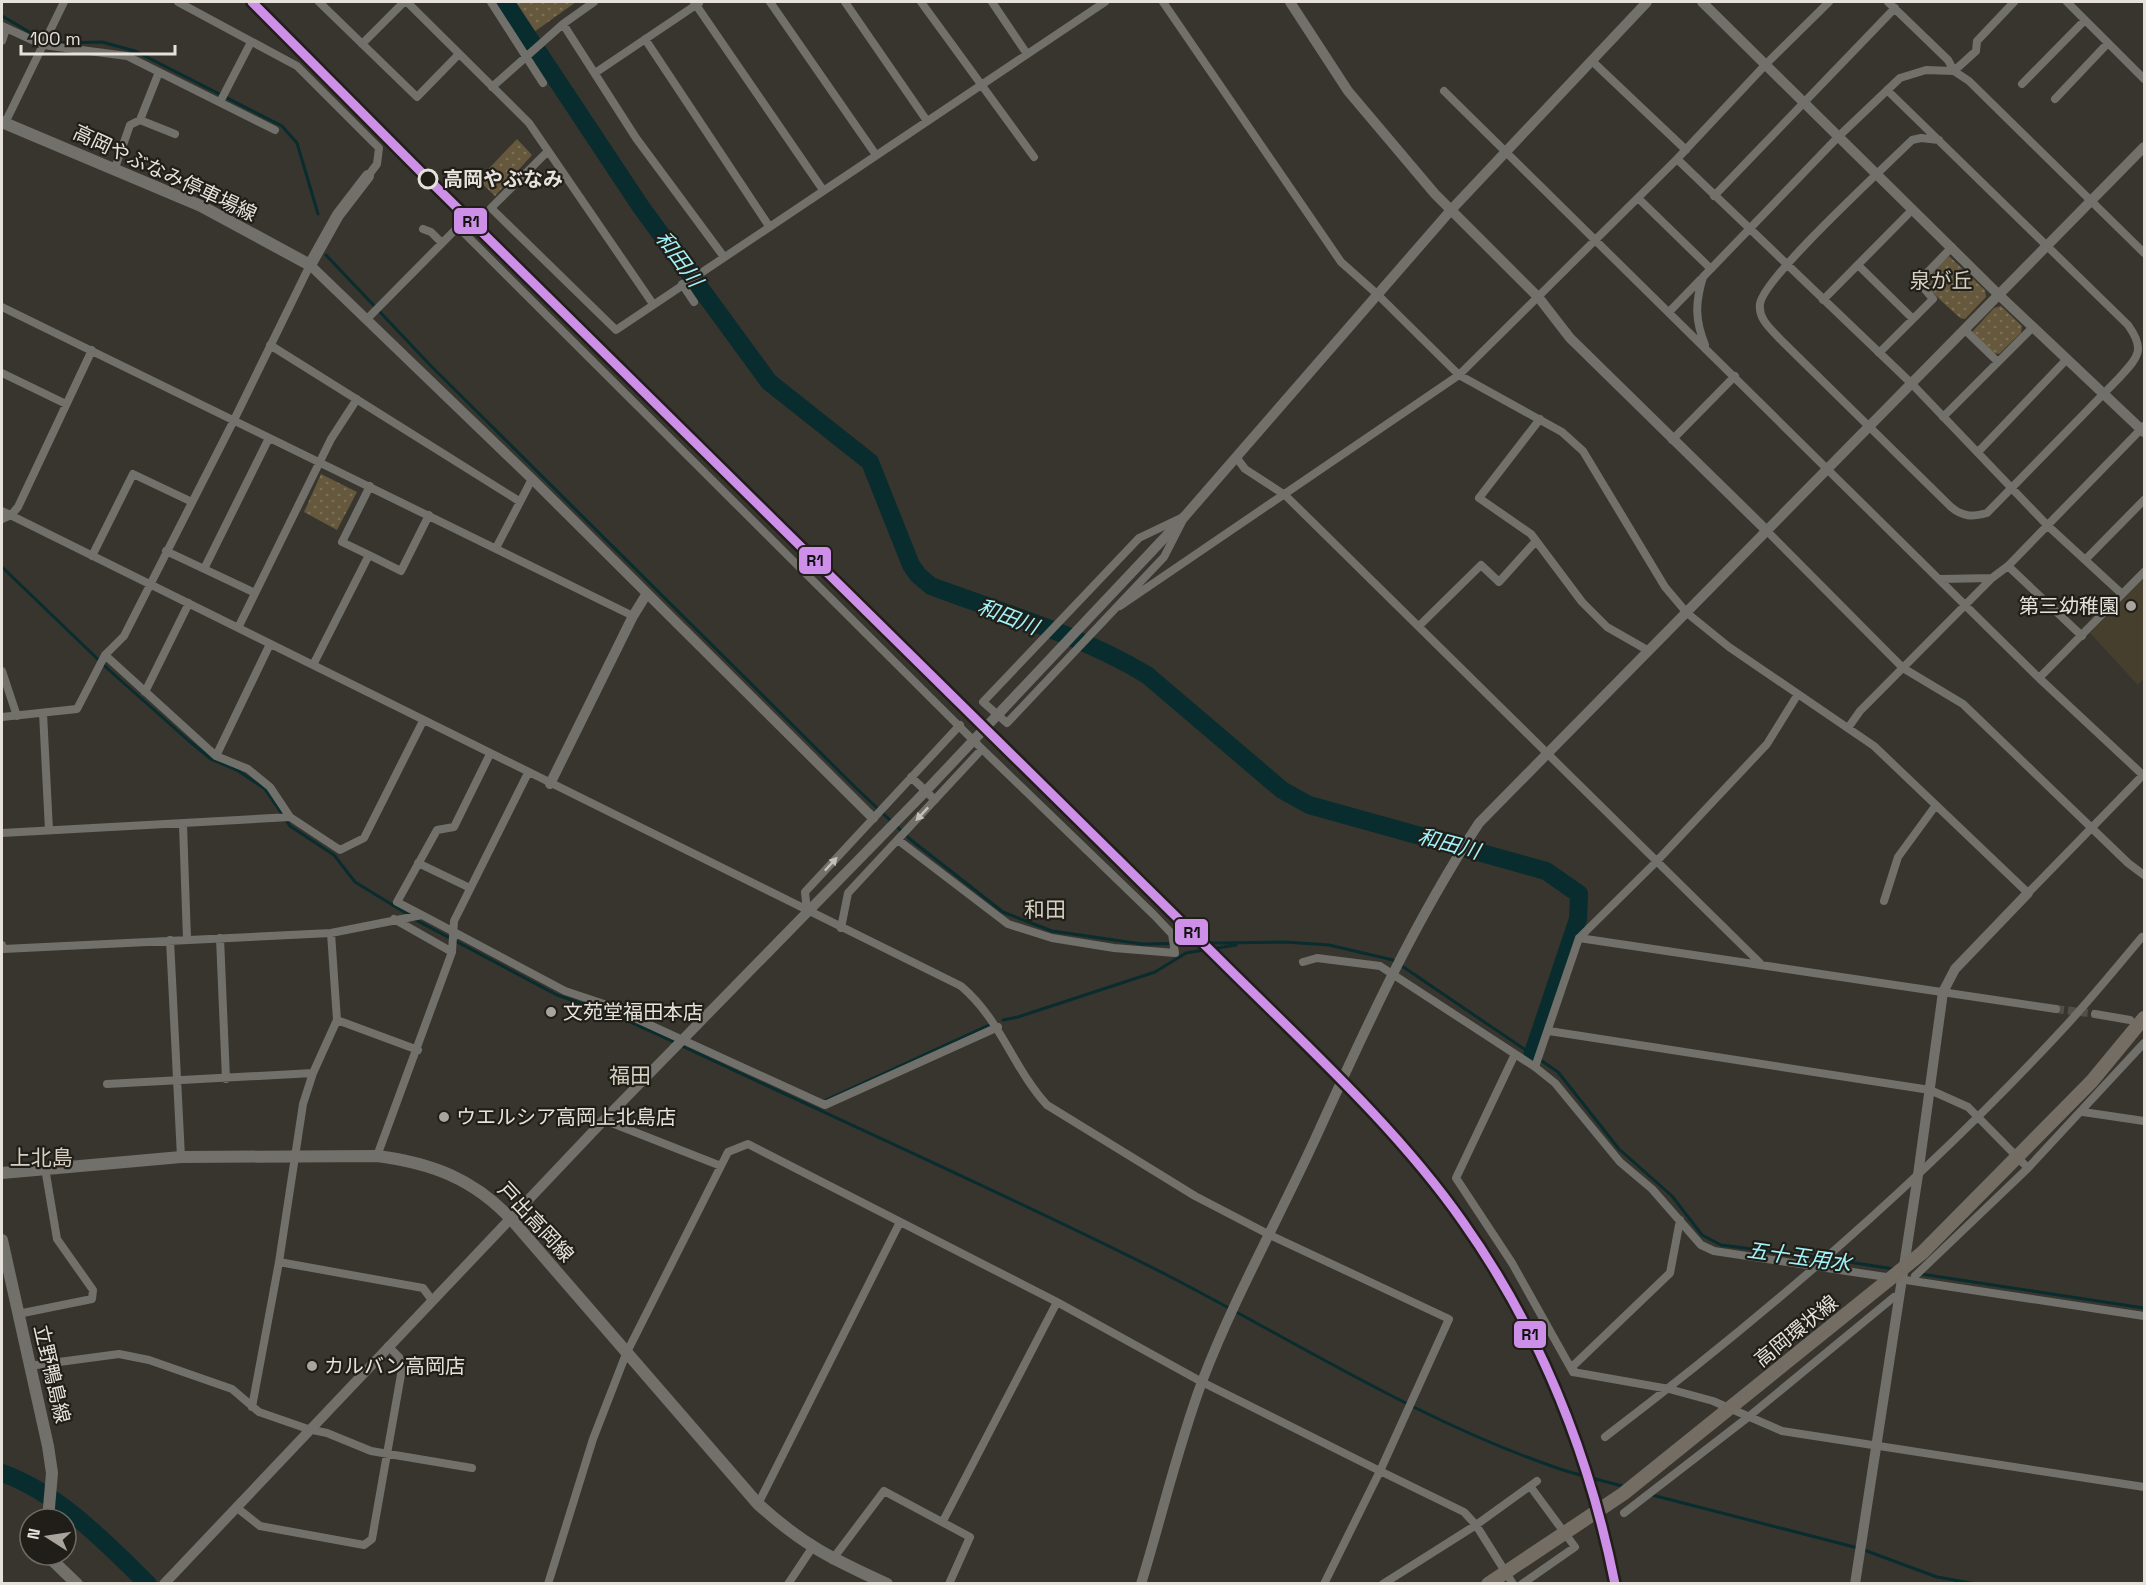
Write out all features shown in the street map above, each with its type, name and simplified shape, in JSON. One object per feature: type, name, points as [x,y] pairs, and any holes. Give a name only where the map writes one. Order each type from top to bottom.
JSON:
[{"type":"main road","name":"高岡やぶなみ停車場線","points":[[3,123],[201,206],[310,265]]},
{"type":"main road","points":[[310,265],[338,215],[368,176]]},
{"type":"main road","name":"高岡環状線","points":[[1488,1584],[1623,1494],[1776,1373],[1922,1253],[2035,1146],[2145,1018]]},
{"type":"main road","name":"高岡環状線","points":[[1503,1584],[1587,1529],[1781,1379],[1926,1257],[2145,1029]]},
{"type":"main road","name":"戸出高岡線","points":[[2,1173],[181,1158],[293,1155],[378,1156],[435,1168],[473,1185],[496,1203],[512,1220],[758,1504],[791,1534],[812,1548],[832,1560],[887,1584]]},
{"type":"main road","name":"立野鴨島線","points":[[2,1240],[48,1446],[52,1473],[49,1507]]},
{"type":"main road","points":[[59,1567],[76,1584]]},
{"type":"street","points":[[3,123],[64,2]]},
{"type":"street","points":[[177,2],[297,66],[373,141],[380,156],[368,176]]},
{"type":"street","points":[[319,2],[417,97],[459,54]]},
{"type":"street","points":[[362,44],[405,2],[529,123],[653,304]]},
{"type":"street","points":[[491,2],[543,83]]},
{"type":"street","points":[[492,87],[537,45],[594,2]]},
{"type":"street","points":[[595,73],[697,2],[824,190]]},
{"type":"street","points":[[770,2],[876,155]]},
{"type":"street","points":[[845,2],[927,121]]},
{"type":"street","points":[[921,2],[984,85],[1034,157]]},
{"type":"street","points":[[992,2],[1027,54]]},
{"type":"street","points":[[548,151],[491,208],[616,330],[1105,2]]},
{"type":"street","points":[[1163,2],[1341,262],[1459,375],[1562,432],[1583,451],[1665,587],[1687,613],[1729,647],[1874,746],[2028,893]]},
{"type":"street","points":[[1290,2],[1348,91],[1380,132],[1451,210],[1539,298],[1570,338],[1903,668],[1963,704],[2128,863],[2145,875]]},
{"type":"street","points":[[164,1584],[308,1429],[512,1220],[604,1120],[921,796],[1185,516],[1451,210],[1647,2]]},
{"type":"street","points":[[1702,2],[1767,63],[2000,296],[2104,394],[2144,428],[1860,711],[1848,728]]},
{"type":"street","points":[[1120,606],[1459,375],[1686,150],[1767,63],[1829,2]]},
{"type":"street","points":[[1888,2],[1948,60],[1954,71],[1969,81],[2145,253]]},
{"type":"street","points":[[1670,312],[1839,136],[1900,78],[1926,70],[1954,71],[1976,51],[1977,41],[2014,2]]},
{"type":"street","points":[[2067,2],[2145,79]]},
{"type":"street","points":[[1714,196],[1895,8]]},
{"type":"street","points":[[2022,84],[2085,20]]},
{"type":"street","points":[[563,24],[636,138],[724,257]]},
{"type":"street","points":[[2,41],[4,27],[43,45],[127,56],[275,130]]},
{"type":"street","points":[[645,39],[769,226]]},
{"type":"street","points":[[220,102],[251,42]]},
{"type":"street","points":[[2055,99],[2108,43]]},
{"type":"street","points":[[1592,61],[1686,150]]},
{"type":"street","points":[[115,168],[130,125],[140,120],[159,72]]},
{"type":"street","points":[[1887,90],[1939,140],[2128,325],[2139,339],[2140,349],[2134,362],[1987,513],[1973,517],[1960,514],[1871,427],[1762,318],[1759,307],[1762,293],[1785,264],[1912,140],[1939,140]]},
{"type":"street","points":[[1444,91],[1967,604],[2039,678],[2144,775],[1955,969],[1943,992],[1918,1175],[1855,1584]]},
{"type":"street","points":[[140,120],[175,134]]},
{"type":"street","points":[[1141,1584],[1202,1382],[1232,1310],[1270,1235],[1396,967],[1471,834],[1547,753],[1827,468],[1966,331],[2145,147]]},
{"type":"street","points":[[1677,159],[1912,384],[2047,525],[2122,594]]},
{"type":"street","points":[[1638,198],[1711,269]]},
{"type":"street","points":[[1823,300],[1913,209]]},
{"type":"street","points":[[369,317],[458,227],[960,724],[982,749],[1172,934],[1175,953],[1114,948],[1052,938],[1008,924],[899,839]]},
{"type":"street","points":[[423,229],[442,243]]},
{"type":"street","points":[[1879,353],[1933,299],[1922,286],[1921,279],[1952,247]]},
{"type":"street","points":[[2,717],[77,709],[104,657],[124,636],[310,265],[369,317],[646,595],[874,817]]},
{"type":"street","points":[[1858,265],[1913,319]]},
{"type":"street","points":[[1703,277],[1696,300],[1697,323],[1706,348]]},
{"type":"street","points":[[683,284],[694,302]]},
{"type":"street","points":[[2,307],[633,616]]},
{"type":"street","points":[[1943,417],[2033,327]]},
{"type":"street","points":[[1966,331],[1998,362]]},
{"type":"street","points":[[270,345],[519,501]]},
{"type":"street","points":[[2,519],[11,515],[18,507],[92,350]]},
{"type":"street","points":[[1978,452],[2067,359]]},
{"type":"street","points":[[2,373],[66,404]]},
{"type":"street","points":[[1672,440],[1735,376]]},
{"type":"street","points":[[238,628],[320,462],[357,399]]},
{"type":"street","points":[[1540,419],[1479,498],[1531,534],[1582,602],[1607,627],[1649,651]]},
{"type":"street","points":[[204,569],[269,438]]},
{"type":"street","points":[[1236,457],[1245,469],[1285,495],[1760,963]]},
{"type":"street","points":[[92,556],[133,474],[192,502]]},
{"type":"street","points":[[496,548],[532,479]]},
{"type":"street","points":[[370,486],[342,542],[401,571],[429,515]]},
{"type":"street","points":[[2085,560],[2145,500]]},
{"type":"street","points":[[2,511],[807,912],[961,986],[981,1002],[998,1027],[1032,1089],[1047,1105],[1195,1196],[1270,1235],[1449,1319],[1380,1471],[1324,1584]]},
{"type":"street","points":[[1185,516],[1164,558],[1007,723],[983,702],[1139,538],[1185,516]]},
{"type":"street","points":[[1419,626],[1481,565],[1499,582],[1536,541]]},
{"type":"street","points":[[166,551],[255,593]]},
{"type":"street","points":[[313,665],[369,555]]},
{"type":"street","points":[[2008,566],[2082,636]]},
{"type":"street","points":[[2039,678],[2145,572]]},
{"type":"street","points":[[1941,579],[1992,578]]},
{"type":"street","points":[[550,784],[633,616],[646,595]]},
{"type":"street","points":[[145,692],[189,603]]},
{"type":"street","points":[[216,756],[270,644]]},
{"type":"street","points":[[104,657],[216,756],[248,769],[270,788],[289,817],[340,850],[364,838],[423,721]]},
{"type":"street","points":[[2,670],[16,716]]},
{"type":"street","points":[[1536,1065],[1579,938],[1656,862],[1767,744],[1798,694]]},
{"type":"street","points":[[43,713],[49,830]]},
{"type":"street","points":[[807,912],[805,892],[960,724]]},
{"type":"street","points":[[841,928],[848,893],[982,749]]},
{"type":"street","points":[[453,942],[397,902],[437,830],[454,827],[490,754]]},
{"type":"street","points":[[378,1156],[418,1050],[453,942],[454,921],[528,773]]},
{"type":"street","points":[[911,777],[935,800]]},
{"type":"street","points":[[1884,901],[1898,857],[1936,805]]},
{"type":"street","points":[[2,833],[183,825],[289,817]]},
{"type":"street","points":[[183,825],[187,939]]},
{"type":"street","points":[[418,863],[470,888]]},
{"type":"street","points":[[2,945],[3,949],[331,933],[399,918],[419,916]]},
{"type":"street","points":[[399,918],[565,991],[604,1004],[825,1105],[998,1027]]},
{"type":"street","points":[[252,1407],[279,1262],[293,1155],[303,1104],[313,1073],[337,1020],[331,933]]},
{"type":"street","points":[[1605,1437],[1669,1389],[1818,1266],[1918,1175],[2063,1030],[2142,937]]},
{"type":"street","points":[[220,938],[226,1079]]},
{"type":"street","points":[[1579,938],[1760,963],[2056,1009]]},
{"type":"street","points":[[170,940],[181,1158]]},
{"type":"street","points":[[1302,962],[1317,958],[1396,967],[1515,1054],[1536,1065],[1555,1083],[1620,1162],[1652,1189],[1701,1245],[1714,1251],[2145,1316]]},
{"type":"street","points":[[2095,1014],[2130,1020]]},
{"type":"street","points":[[337,1020],[418,1050]]},
{"type":"street","points":[[1549,1031],[1930,1090],[1952,1098],[1978,1115],[2028,1168]]},
{"type":"street","points":[[1915,1276],[2028,1168],[2083,1112],[2145,1042]]},
{"type":"street","points":[[1515,1054],[1456,1178],[1512,1263],[1572,1372]]},
{"type":"street","points":[[107,1084],[313,1073]]},
{"type":"street","points":[[2083,1112],[2145,1121]]},
{"type":"street","points":[[604,1120],[721,1166]]},
{"type":"street","points":[[548,1584],[592,1439],[627,1354],[728,1152],[748,1144],[1057,1302],[1202,1382],[1464,1512],[1476,1525],[1513,1584]]},
{"type":"street","points":[[18,1314],[92,1299],[93,1290],[57,1239],[45,1168]]},
{"type":"street","points":[[1572,1372],[1574,1365],[1670,1273],[1680,1220]]},
{"type":"street","points":[[758,1504],[900,1222]]},
{"type":"street","points":[[279,1262],[423,1288],[432,1300]]},
{"type":"street","points":[[1624,1514],[1747,1418],[1894,1297]]},
{"type":"street","points":[[943,1521],[1057,1302]]},
{"type":"street","points":[[236,1507],[260,1526],[364,1545],[372,1539],[402,1370],[399,1357],[388,1346]]},
{"type":"street","points":[[29,1366],[119,1354],[192,1373],[232,1389],[252,1407],[308,1429],[327,1433],[386,1455],[472,1468]]},
{"type":"street","points":[[1572,1372],[1669,1389],[1713,1401],[1747,1418],[1782,1431],[2145,1487]]},
{"type":"street","points":[[1383,1584],[1476,1525],[1533,1483],[1575,1547],[1522,1584]]},
{"type":"street","points":[[832,1560],[884,1491],[970,1537],[949,1584]]},
{"type":"street","points":[[788,1584],[812,1548]]},
{"type":"shaded area","points":[[514,2],[576,2],[534,32]]},
{"type":"shaded area","points":[[517,139],[532,155],[495,196],[478,180]]},
{"type":"shaded area","points":[[1949,256],[1985,290],[1986,297],[1965,319],[1960,318],[1924,285],[1925,278]]},
{"type":"shaded area","points":[[2001,306],[2022,326],[2021,333],[1999,354],[1993,353],[1972,332],[1994,308]]},
{"type":"shaded area","points":[[321,474],[357,492],[337,530],[304,512]]},
{"type":"shaded area","name":"第三幼稚園","points":[[2144,578],[2144,678],[2138,685],[2090,633]]},
{"type":"waterway","name":"和田川","points":[[505,2],[641,207],[769,382],[870,462],[911,565],[918,575],[931,586],[1069,636],[1147,675],[1282,790],[1309,805],[1546,871],[1579,894],[1578,919],[1532,1056]]},
{"type":"waterway","points":[[2,16],[43,40]]},
{"type":"waterway","points":[[61,43],[102,42],[135,51],[282,126],[297,143],[318,214]]},
{"type":"waterway","points":[[326,255],[432,367],[856,788],[911,840],[1003,912],[1052,931],[1142,944],[1285,942],[1329,945],[1393,960],[1558,1072],[1619,1149],[1672,1196],[1702,1235],[1721,1245],[1823,1258]]},
{"type":"waterway","points":[[2,567],[108,669],[189,741],[211,759],[237,770],[265,789],[290,826],[334,855],[355,882],[409,915]]},
{"type":"waterway","points":[[414,919],[557,995],[617,1016],[676,1043]]},
{"type":"waterway","points":[[1003,1020],[1155,972],[1186,953],[1236,945]]},
{"type":"waterway","points":[[826,1100],[989,1025]]},
{"type":"waterway","points":[[682,1046],[1105,1244],[1359,1379],[1458,1428],[1560,1469],[1626,1487]]},
{"type":"waterway","name":"五十玉用水","points":[[1829,1259],[1894,1269]]},
{"type":"waterway","name":"五十玉用水","points":[[1921,1274],[2144,1308]]},
{"type":"waterway","points":[[2,1473],[23,1482],[62,1506],[98,1536],[148,1584]]},
{"type":"waterway","points":[[1652,1495],[1858,1548]]},
{"type":"waterway","points":[[1864,1550],[1937,1577],[1976,1584]]},
{"type":"tunnel","points":[[2056,1009],[2095,1014]]},
{"type":"transit line","name":"R1","points":[[252,2],[429,180],[1313,1051],[1408,1152],[1437,1186],[1491,1263],[1538,1350],[1576,1441],[1604,1535],[1615,1584]]},
{"type":"place","name":"高岡やぶなみ","points":[[428,179]]},
{"type":"place","name":"第三幼稚園","points":[[2131,606]]},
{"type":"place","name":"文苑堂福田本店","points":[[551,1012]]},
{"type":"place","name":"ウエルシア高岡上北島店","points":[[444,1117]]},
{"type":"place","name":"カルバン高岡店","points":[[312,1366]]},
{"type":"district","name":"泉が丘","points":[[1941,281]]},
{"type":"district","name":"和田","points":[[1045,910]]},
{"type":"district","name":"福田","points":[[630,1076]]},
{"type":"district","name":"上北島","points":[[41,1158]]}]
